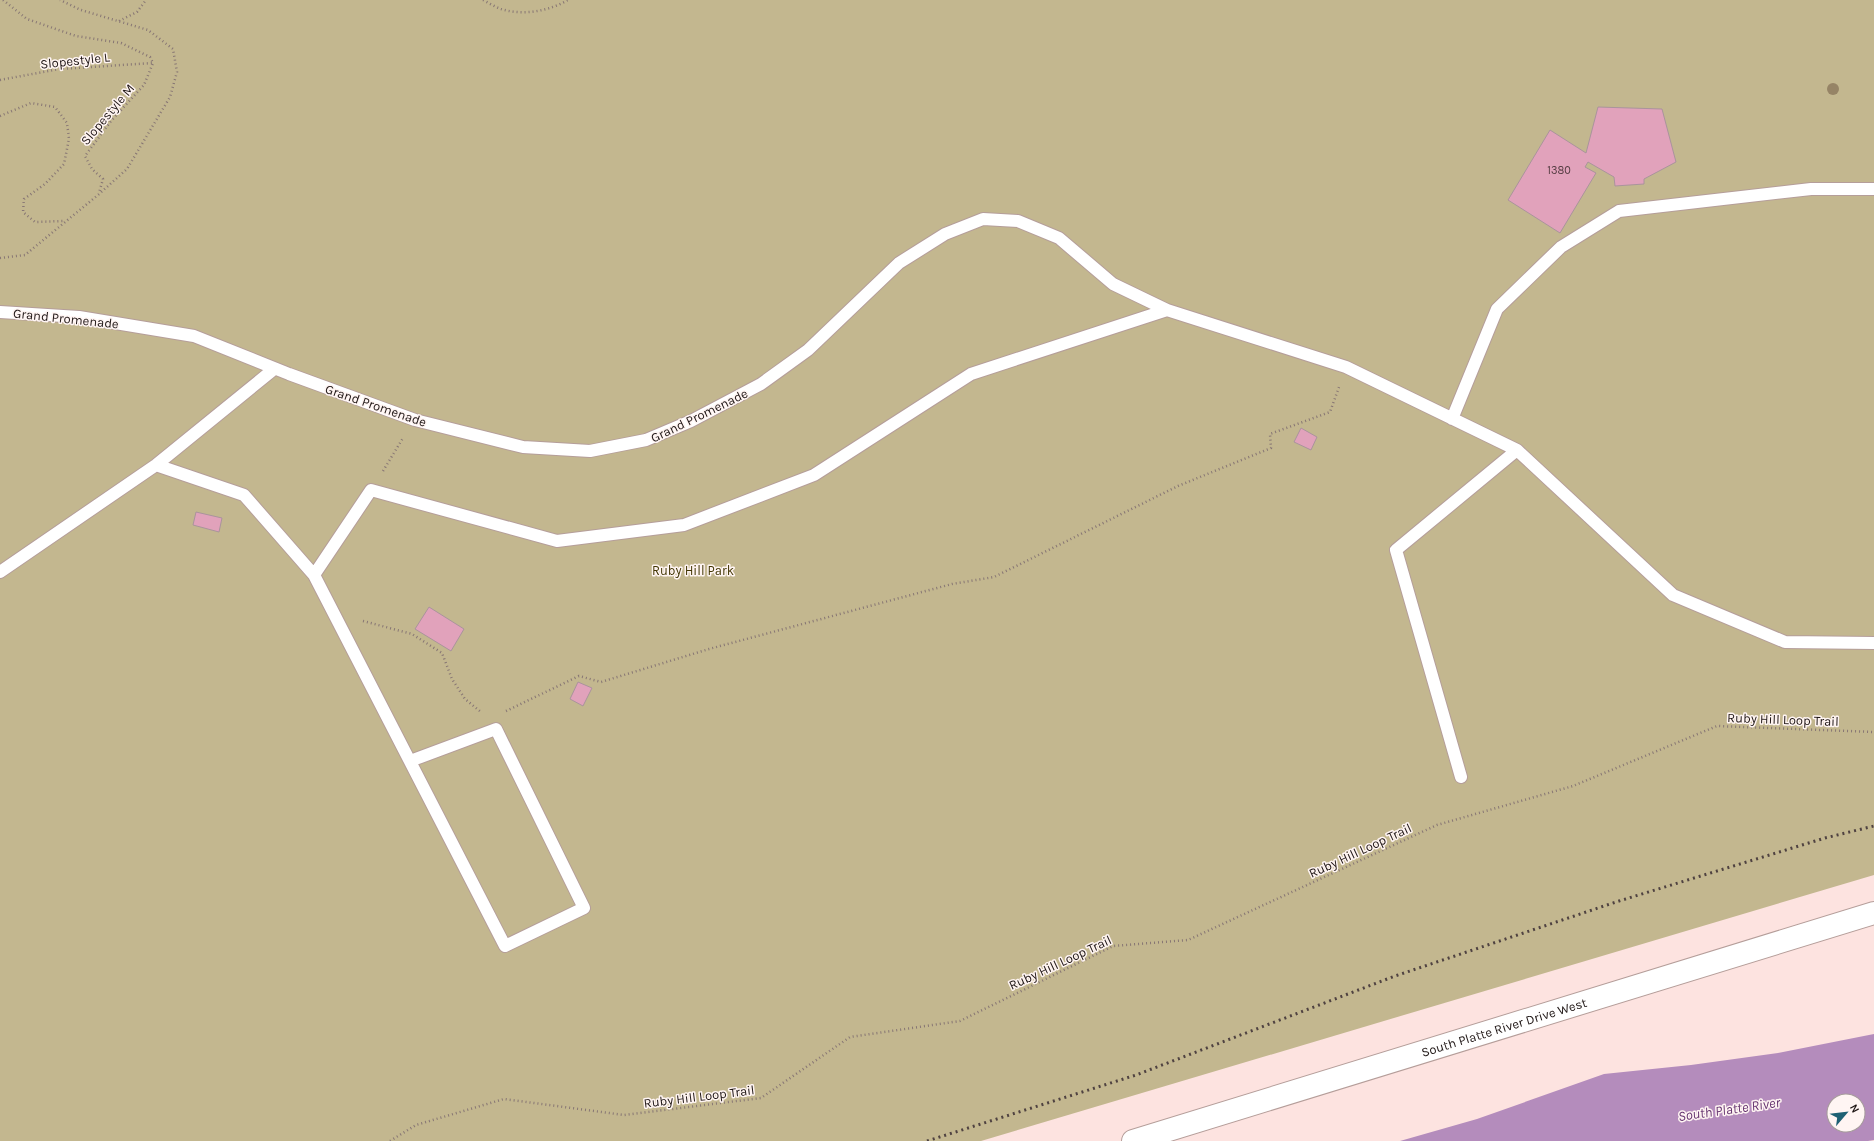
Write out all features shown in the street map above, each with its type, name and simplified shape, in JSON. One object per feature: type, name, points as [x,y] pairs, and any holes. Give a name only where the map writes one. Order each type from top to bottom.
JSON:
[{"type":"street","name":"South Platte River Drive West","points":[[1133,1141],[1874,914]]},
{"type":"lane","points":[[1452,419],[1497,309],[1561,247],[1619,210],[1723,200],[1811,189],[1874,189]]},
{"type":"lane","name":"Grand Promenade","points":[[0,312],[80,317],[194,336],[274,368],[415,420],[523,447],[590,451],[646,440],[691,421],[761,384],[808,350],[899,263],[945,234],[983,219],[1018,221],[1059,238],[1113,284],[1167,310],[1346,367],[1517,450],[1673,595],[1785,642],[1874,643]]},
{"type":"lane","points":[[314,575],[371,490],[557,541],[684,525],[814,475],[971,374],[1167,310]]},
{"type":"lane","points":[[0,572],[156,466],[274,368]]},
{"type":"lane","points":[[1461,777],[1396,550],[1517,450]]},
{"type":"lane","points":[[156,466],[244,495],[314,575],[505,946],[584,908],[496,729],[410,761]]},
{"type":"path","points":[[3,0],[27,19],[76,36],[122,43],[150,57],[153,63]]},
{"type":"path","points":[[0,258],[25,255],[98,195],[127,168],[170,97],[177,72],[173,49],[148,30],[81,10],[60,0]]},
{"type":"path","points":[[119,21],[138,12],[146,0]]},
{"type":"path","points":[[483,0],[501,9],[530,12],[556,7],[568,0]]},
{"type":"path","name":"Slopestyle L","points":[[0,80],[59,69],[153,63]]},
{"type":"path","name":"Slopestyle M","points":[[98,195],[103,179],[92,169],[85,156],[111,121],[144,85],[153,63]]},
{"type":"path","points":[[0,116],[32,103],[55,106],[67,123],[69,139],[64,164],[45,184],[24,199],[23,212],[35,222],[65,222]]},
{"type":"path","points":[[503,712],[579,676],[601,682],[709,649],[937,588],[994,577],[1178,486],[1271,448],[1270,434],[1330,412],[1346,367]]},
{"type":"path","points":[[371,490],[415,420]]},
{"type":"path","points":[[334,613],[412,634],[442,653],[452,679],[465,699],[483,714]]},
{"type":"path","name":"Ruby Hill Loop Trail","points":[[390,1141],[416,1125],[504,1099],[624,1115],[761,1098],[850,1037],[960,1020],[1113,946],[1188,940],[1437,825],[1573,786],[1717,726],[1874,732]]},
{"type":"green space","name":"Ruby Hill Park","points":[[0,0],[1874,0],[1874,875],[981,1141],[0,1141]]},
{"type":"water","name":"South Platte River","points":[[1874,1034],[1874,1140],[1400,1141],[1477,1119],[1604,1074],[1691,1065],[1778,1053]]},
{"type":"building","points":[[1598,107],[1662,109],[1676,162],[1644,179],[1644,184],[1615,186],[1614,177],[1588,162],[1585,167],[1596,173],[1560,233],[1508,200],[1550,130],[1586,153]]},
{"type":"building","points":[[1301,428],[1317,437],[1311,450],[1294,442]]},
{"type":"building","points":[[196,512],[222,518],[219,532],[193,525]]},
{"type":"building","points":[[429,607],[464,629],[451,651],[415,629]]},
{"type":"building","points":[[578,682],[592,688],[583,706],[570,699]]},
{"type":"railway","points":[[927,1141],[1136,1075],[1395,976],[1619,901],[1825,838],[1874,826]]}]
